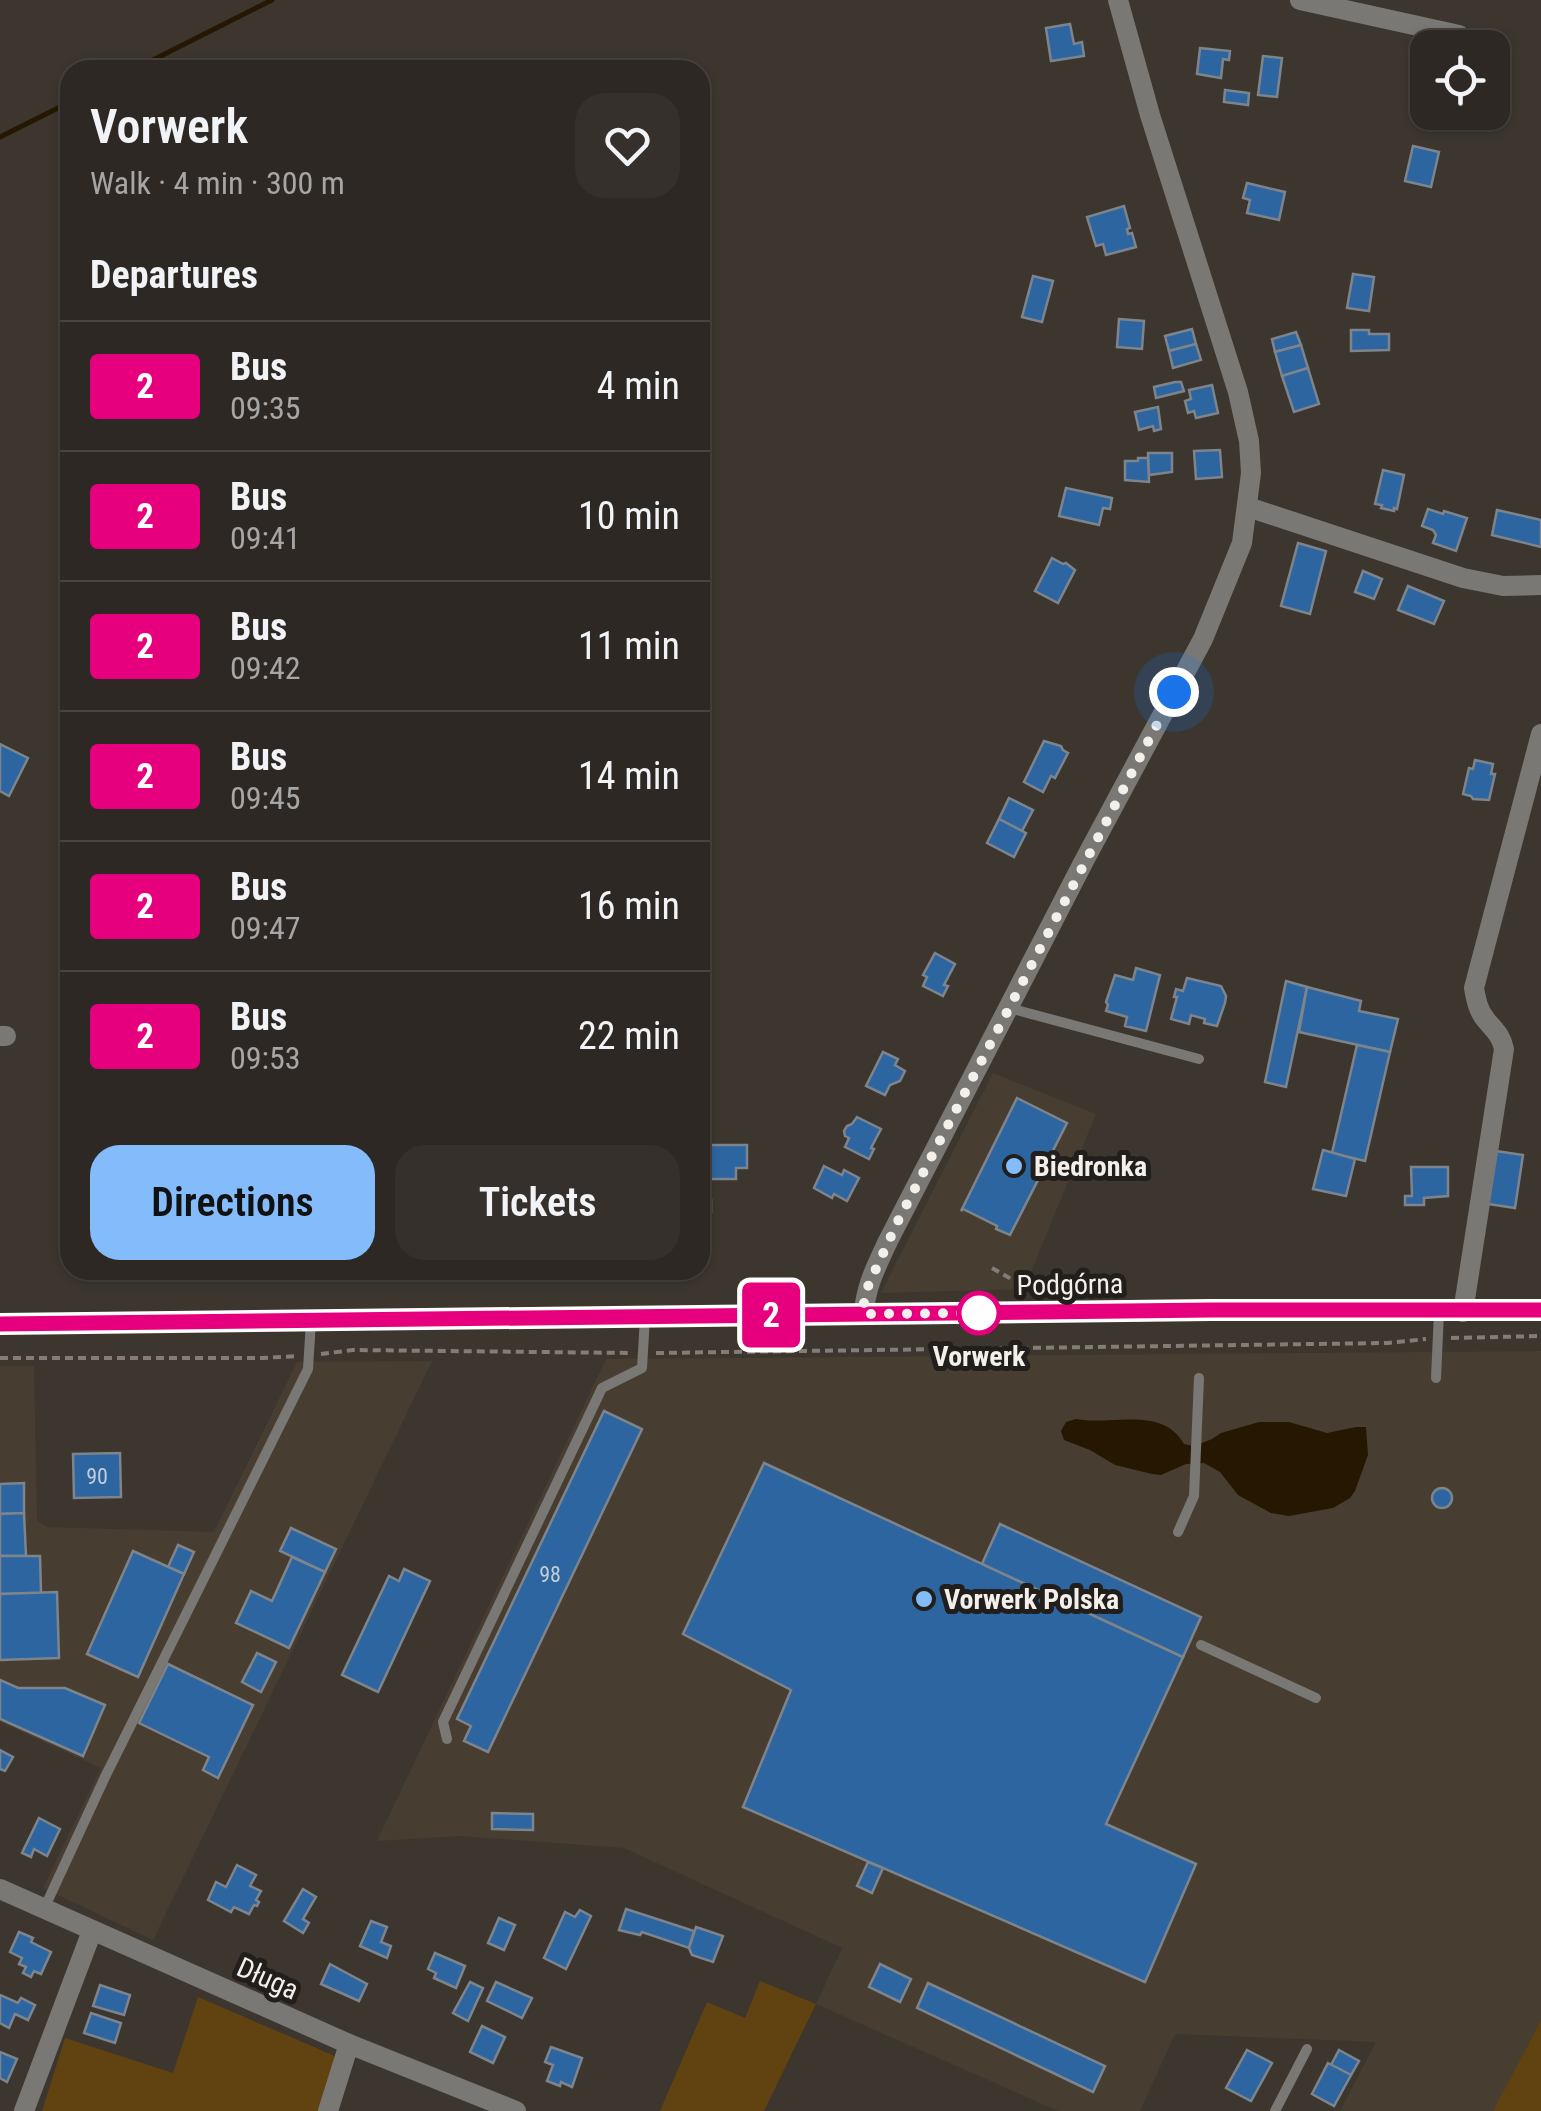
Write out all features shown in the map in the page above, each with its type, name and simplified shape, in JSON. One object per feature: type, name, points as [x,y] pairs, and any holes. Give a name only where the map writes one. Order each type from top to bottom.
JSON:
[{"type":"main road","name":"Podgórna","points":[[0,1324],[1541,1310]]},
{"type":"street","points":[[864,1314],[864,1297],[888,1241],[1202,639],[1242,543],[1251,472],[1238,392],[1150,115],[1118,0]]},
{"type":"street","points":[[1300,0],[1436,30]]},
{"type":"street","points":[[1248,507],[1464,578],[1502,586],[1541,584]]},
{"type":"street","points":[[1463,1312],[1504,1049],[1502,1037],[1484,1018],[1474,988],[1541,734]]},
{"type":"street","name":"Długa","points":[[0,1889],[349,2044],[516,2111]]},
{"type":"street","points":[[24,2111],[92,1930]]},
{"type":"street","points":[[328,2111],[349,2044]]},
{"type":"lane","points":[[1008,1008],[1199,1059]]},
{"type":"lane","points":[[1436,1378],[1439,1312]]},
{"type":"lane","points":[[447,1740],[443,1722],[602,1388],[642,1368],[645,1317]]},
{"type":"lane","points":[[44,1909],[105,1777],[308,1369],[312,1321]]},
{"type":"lane","points":[[1178,1532],[1194,1496],[1199,1378]]},
{"type":"lane","points":[[1200,1645],[1316,1698]]},
{"type":"lane","points":[[1275,2111],[1307,2049]]},
{"type":"path","points":[[0,1358],[262,1358],[353,1350],[643,1353],[1388,1343],[1541,1336]]},
{"type":"shaded area","points":[[993,1073],[1096,1114],[1024,1289],[881,1293]]},
{"type":"shaded area","points":[[1541,1351],[1541,2020],[1493,2111],[1340,2111],[1376,2042],[1175,2034],[1140,2111],[1058,2111],[816,2004],[842,1948],[624,1848],[460,1836],[377,1841],[606,1359]]},
{"type":"shaded area","points":[[432,1361],[153,1940],[43,1888],[101,1768],[0,1722],[0,1366],[34,1366],[37,1520],[47,1527],[214,1532],[297,1362]]},
{"type":"shaded area","points":[[1150,1421],[1175,1432],[1184,1444],[1194,1446],[1259,1422],[1289,1422],[1327,1433],[1366,1427],[1368,1455],[1350,1498],[1333,1508],[1289,1516],[1271,1513],[1238,1495],[1220,1472],[1204,1463],[1186,1464],[1161,1475],[1115,1465],[1064,1440],[1061,1431],[1066,1422]]},
{"type":"shaded area","points":[[760,1981],[816,2004],[764,2111],[660,2111],[707,2002],[745,2018]]},
{"type":"shaded area","points":[[198,1997],[337,2057],[320,2111],[42,2111],[65,2038],[173,2073]]},
{"type":"shaded area","points":[[1541,2020],[1541,2111],[1493,2111]]},
{"type":"building","points":[[1070,24],[1074,44],[1082,42],[1084,56],[1051,61],[1046,28]]},
{"type":"building","points":[[1200,48],[1230,51],[1229,60],[1223,59],[1221,78],[1197,74]]},
{"type":"building","points":[[1263,56],[1282,58],[1277,97],[1258,95]]},
{"type":"building","points":[[1225,90],[1249,93],[1248,105],[1224,102]]},
{"type":"building","points":[[1413,146],[1439,152],[1431,187],[1405,181]]},
{"type":"building","points":[[1247,183],[1285,192],[1279,220],[1247,213],[1250,200],[1243,198]]},
{"type":"building","points":[[1124,206],[1128,234],[1132,233],[1136,247],[1106,255],[1103,244],[1096,246],[1087,217]]},
{"type":"building","points":[[1353,274],[1374,277],[1369,311],[1347,308]]},
{"type":"building","points":[[1033,276],[1053,281],[1042,322],[1022,317]]},
{"type":"building","points":[[1119,319],[1144,321],[1142,349],[1117,347]]},
{"type":"building","points":[[1192,329],[1196,344],[1169,351],[1165,336]]},
{"type":"building","points":[[1351,330],[1389,334],[1389,350],[1351,351]]},
{"type":"building","points":[[1296,332],[1301,345],[1275,352],[1272,339]]},
{"type":"building","points":[[1196,344],[1201,360],[1173,368],[1169,351]]},
{"type":"building","points":[[1301,345],[1308,368],[1282,376],[1275,352]]},
{"type":"building","points":[[1308,368],[1319,404],[1294,412],[1282,376]]},
{"type":"building","points":[[1181,382],[1184,391],[1156,398],[1154,387]]},
{"type":"building","points":[[1212,385],[1218,413],[1196,418],[1194,411],[1188,413],[1185,401],[1191,399],[1189,390]]},
{"type":"building","points":[[1158,407],[1161,429],[1154,431],[1153,426],[1139,430],[1135,412]]},
{"type":"building","points":[[1220,450],[1222,477],[1196,479],[1194,451]]},
{"type":"building","points":[[1148,453],[1172,453],[1172,472],[1149,475]]},
{"type":"building","points":[[1148,458],[1149,482],[1125,480],[1125,461]]},
{"type":"building","points":[[1383,470],[1404,475],[1394,511],[1375,504]]},
{"type":"building","points":[[1066,488],[1112,498],[1110,509],[1103,508],[1099,525],[1059,516]]},
{"type":"building","points":[[1428,509],[1467,518],[1456,551],[1433,543],[1433,530],[1422,526]]},
{"type":"building","points":[[1497,510],[1541,520],[1541,547],[1492,535]]},
{"type":"building","points":[[1298,543],[1326,551],[1310,614],[1281,606]]},
{"type":"building","points":[[1052,558],[1075,570],[1058,603],[1035,591]]},
{"type":"building","points":[[1363,571],[1382,579],[1374,599],[1355,592]]},
{"type":"building","points":[[1408,586],[1444,601],[1434,624],[1398,610]]},
{"type":"building","points":[[1044,741],[1061,746],[1068,753],[1043,792],[1024,782]]},
{"type":"building","points":[[0,744],[28,758],[9,796],[0,791]]},
{"type":"building","points":[[1475,760],[1493,764],[1491,774],[1495,774],[1489,800],[1463,794]]},
{"type":"building","points":[[1009,798],[1033,810],[1022,831],[999,819]]},
{"type":"building","points":[[999,819],[1026,833],[1014,857],[987,843]]},
{"type":"building","points":[[935,953],[955,964],[943,996],[923,986],[927,977],[923,975]]},
{"type":"building","points":[[1136,968],[1160,975],[1146,1031],[1125,1026],[1127,1017],[1106,1011],[1115,975],[1133,980]]},
{"type":"building","points":[[1187,978],[1221,986],[1226,996],[1217,1026],[1191,1015],[1189,1024],[1171,1019],[1176,989],[1183,991]]},
{"type":"building","points":[[1286,981],[1307,987],[1286,1087],[1265,1082]]},
{"type":"building","points":[[1307,987],[1361,1001],[1359,1011],[1398,1019],[1390,1052],[1299,1032]]},
{"type":"building","points":[[1357,1045],[1390,1052],[1365,1161],[1332,1153]]},
{"type":"building","points":[[883,1052],[898,1059],[895,1065],[905,1071],[885,1095],[866,1086]]},
{"type":"building","name":"Biedronka","points":[[1017,1098],[1067,1123],[1010,1235],[961,1211]]},
{"type":"building","points":[[857,1117],[881,1129],[869,1159],[845,1147],[849,1138],[844,1131]]},
{"type":"building","points":[[710,1145],[747,1145],[747,1168],[736,1168],[736,1179],[710,1179]]},
{"type":"building","points":[[1323,1150],[1355,1159],[1346,1196],[1313,1189]]},
{"type":"building","points":[[1496,1151],[1523,1155],[1515,1208],[1488,1204]]},
{"type":"building","points":[[824,1166],[859,1178],[847,1201],[814,1188]]},
{"type":"building","points":[[1411,1167],[1448,1167],[1448,1196],[1424,1198],[1424,1205],[1405,1205],[1405,1196],[1412,1196]]},
{"type":"building","points":[[604,1411],[642,1429],[488,1752],[464,1741],[471,1726],[457,1719]]},
{"type":"building","points":[[120,1453],[121,1497],[74,1498],[73,1454]]},
{"type":"building","points":[[764,1463],[1183,1657],[1106,1824],[1196,1864],[1145,1982],[743,1807],[791,1690],[683,1634]]},
{"type":"building","points":[[24,1483],[24,1513],[0,1514],[0,1484]]},
{"type":"building","points":[[1442,1488],[1452,1498],[1442,1508],[1432,1498]]},
{"type":"building","points":[[24,1513],[26,1556],[0,1556],[0,1514]]},
{"type":"building","points":[[1000,1524],[1201,1617],[1183,1657],[982,1564]]},
{"type":"building","points":[[291,1528],[336,1549],[325,1572],[280,1551]]},
{"type":"building","points":[[178,1545],[194,1552],[184,1574],[168,1567]]},
{"type":"building","points":[[133,1551],[184,1574],[138,1677],[87,1654]]},
{"type":"building","points":[[0,1556],[40,1556],[41,1593],[0,1594]]},
{"type":"building","points":[[292,1557],[325,1572],[289,1648],[236,1623],[251,1591],[272,1601]]},
{"type":"building","points":[[404,1569],[430,1581],[378,1692],[342,1675],[389,1576],[399,1581]]},
{"type":"building","points":[[57,1592],[59,1658],[0,1660],[0,1594]]},
{"type":"building","points":[[257,1653],[276,1662],[261,1692],[242,1682]]},
{"type":"building","points":[[168,1664],[253,1705],[218,1778],[203,1770],[209,1757],[139,1723]]},
{"type":"building","points":[[0,1680],[18,1688],[65,1688],[105,1705],[83,1756],[0,1719]]},
{"type":"building","points":[[0,1750],[13,1757],[5,1771],[0,1769]]},
{"type":"building","points":[[492,1813],[533,1814],[533,1830],[492,1829]]},
{"type":"building","points":[[39,1818],[60,1829],[47,1856],[34,1849],[31,1857],[22,1853]]},
{"type":"building","points":[[868,1862],[883,1868],[872,1893],[857,1886]]},
{"type":"building","points":[[237,1865],[256,1875],[250,1886],[261,1891],[257,1906],[249,1914],[234,1907],[231,1912],[208,1900],[216,1882],[226,1887]]},
{"type":"building","points":[[303,1889],[316,1897],[303,1919],[309,1923],[303,1933],[284,1921]]},
{"type":"building","points":[[626,1909],[694,1931],[689,1948],[642,1932],[640,1935],[619,1930]]},
{"type":"building","points":[[580,1910],[591,1916],[566,1969],[544,1958],[565,1912],[575,1917]]},
{"type":"building","points":[[499,1918],[515,1925],[504,1950],[488,1943]]},
{"type":"building","points":[[371,1921],[387,1927],[381,1942],[391,1946],[387,1958],[360,1946]]},
{"type":"building","points":[[696,1927],[723,1936],[713,1962],[692,1955],[689,1948]]},
{"type":"building","points":[[19,1932],[51,1952],[41,1974],[34,1971],[31,1977],[23,1973],[26,1967],[19,1964],[22,1958],[10,1952]]},
{"type":"building","points":[[435,1953],[465,1966],[456,1988],[434,1978],[436,1973],[428,1969]]},
{"type":"building","points":[[330,1964],[367,1984],[359,2001],[321,1984]]},
{"type":"building","points":[[880,1964],[911,1979],[900,2002],[869,1987]]},
{"type":"building","points":[[470,1982],[483,1988],[468,2021],[453,2013]]},
{"type":"building","points":[[496,1982],[532,1998],[522,2018],[487,2001]]},
{"type":"building","points":[[928,1983],[1105,2066],[1093,2092],[917,2008]]},
{"type":"building","points":[[100,1985],[130,1995],[124,2015],[93,2006]]},
{"type":"building","points":[[0,1995],[35,2005],[28,2020],[15,2014],[9,2028],[0,2023]]},
{"type":"building","points":[[91,2013],[121,2023],[115,2043],[84,2033]]},
{"type":"building","points":[[482,2026],[505,2037],[493,2063],[470,2052]]},
{"type":"building","points":[[551,2047],[582,2058],[572,2087],[547,2081],[553,2065],[545,2062]]},
{"type":"building","points":[[1247,2050],[1272,2063],[1251,2101],[1226,2088]]},
{"type":"building","points":[[1339,2050],[1359,2061],[1351,2075],[1331,2065]]},
{"type":"building","points":[[0,2052],[17,2059],[7,2082],[0,2078]]},
{"type":"building","points":[[1328,2063],[1351,2075],[1334,2106],[1312,2094]]},
{"type":"waterway","points":[[153,60],[272,0]]},
{"type":"waterway","points":[[0,137],[60,107]]},
{"type":"bus line","name":"2","points":[[0,1324],[1541,1310]]},
{"type":"place","name":"Biedronka","points":[[1014,1166]]},
{"type":"place","name":"Vorwerk","points":[[979,1313]]},
{"type":"place","name":"Vorwerk Polska","points":[[924,1599]]},
{"type":"route","points":[[979,1313],[864,1314],[864,1297],[898,1221],[1174,692]]}]
